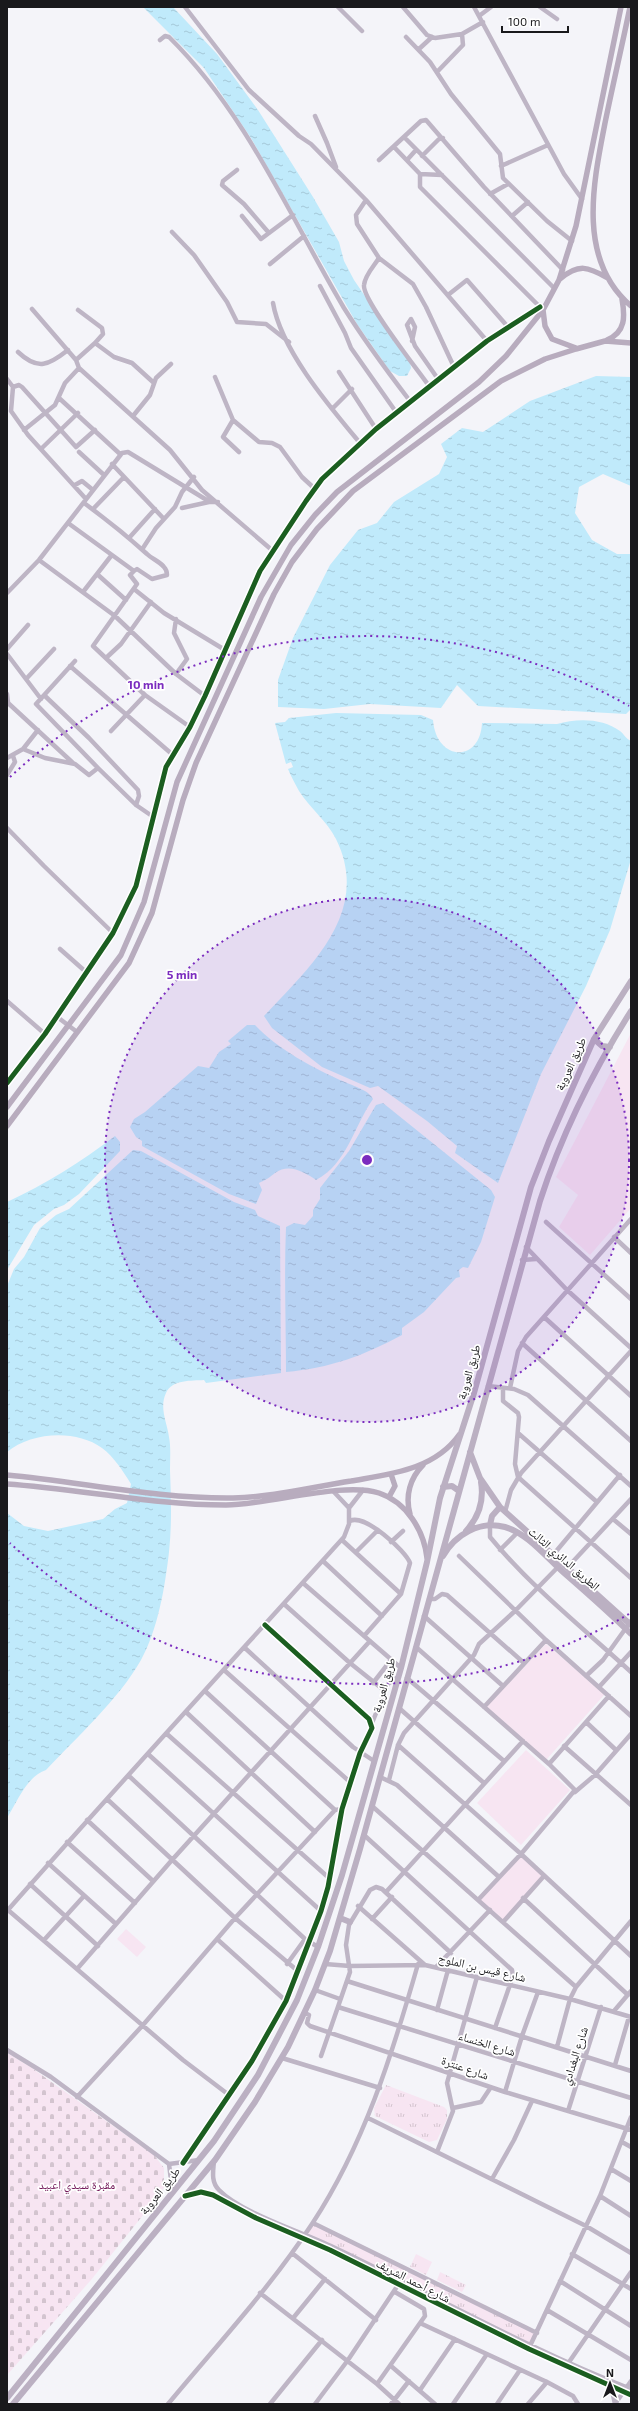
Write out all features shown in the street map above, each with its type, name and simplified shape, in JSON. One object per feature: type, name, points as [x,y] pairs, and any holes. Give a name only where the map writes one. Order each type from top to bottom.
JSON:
[{"type":"highway","name":"طريق العروبة","points":[[7,2398],[199,2160],[237,2108],[267,2059],[297,2000],[318,1947],[342,1875],[398,1677],[427,1562],[443,1488],[489,1342],[531,1187],[549,1141],[594,1039],[631,982]]},
{"type":"highway","name":"طريق العروبة","points":[[13,2404],[215,2160],[252,2108],[282,2058],[305,2013],[325,1964],[364,1836],[526,1246],[563,1137],[582,1095],[631,1011]]},
{"type":"highway","points":[[594,1039],[599,1044],[610,1047]]},
{"type":"highway","name":"الطريق الدائري الثالث","points":[[470,1452],[480,1478],[500,1507],[629,1625],[631,1634]]},
{"type":"highway","points":[[439,1563],[450,1545],[464,1534],[479,1511],[482,1494],[480,1478]]},
{"type":"highway","points":[[443,1488],[452,1486],[459,1491]]},
{"type":"highway","points":[[464,1534],[490,1525],[492,1516],[500,1507]]},
{"type":"highway","name":"الطريق الدائري الثالث","points":[[490,1525],[504,1527],[517,1533],[629,1625]]},
{"type":"highway","points":[[340,1918],[350,1922]]},
{"type":"main road","points":[[7,1107],[112,969],[131,937],[146,897],[177,782],[274,572],[315,514],[348,482],[465,393],[506,356],[542,308],[559,280],[572,241],[582,200],[621,7]]},
{"type":"main road","points":[[630,7],[610,97],[593,196],[592,222],[596,242],[608,278],[622,299],[631,306]]},
{"type":"main road","points":[[559,280],[573,270],[584,268],[595,271],[608,278]]},
{"type":"main road","points":[[7,1126],[123,973],[144,932],[158,896],[190,779],[240,670],[252,640],[292,562],[317,529],[353,491],[472,402],[516,372],[544,359],[605,341],[616,335],[623,324],[625,312],[622,299]]},
{"type":"main road","points":[[542,308],[545,326],[552,339],[576,349]]},
{"type":"main road","points":[[605,341],[631,343]]},
{"type":"main road","points":[[244,635],[252,640]]},
{"type":"main road","points":[[231,666],[240,670]]},
{"type":"main road","points":[[410,1517],[408,1501],[409,1490],[414,1476],[425,1464],[445,1451],[461,1433]]},
{"type":"main road","points":[[7,1475],[182,1495],[222,1498],[264,1495],[391,1474],[425,1464]]},
{"type":"main road","points":[[389,1497],[395,1486],[391,1474]]},
{"type":"main road","points":[[7,1484],[216,1505],[253,1504],[334,1492],[363,1490],[389,1497],[410,1517],[422,1538],[427,1562]]},
{"type":"street","points":[[185,7],[249,90],[299,136],[311,144],[366,200],[487,341]]},
{"type":"street","points":[[338,7],[362,31]]},
{"type":"street","points":[[403,7],[427,34],[432,37],[447,38],[462,34],[483,22]]},
{"type":"street","points":[[474,7],[548,145],[582,200]]},
{"type":"street","points":[[479,16],[490,7]]},
{"type":"street","points":[[540,7],[557,19]]},
{"type":"street","points":[[437,72],[463,45],[462,34]]},
{"type":"street","points":[[160,40],[165,36],[170,37],[195,62],[240,124],[348,314],[372,350],[410,401]]},
{"type":"street","points":[[406,37],[419,49],[437,72],[451,94],[500,154],[501,175],[508,184],[572,241]]},
{"type":"street","points":[[419,49],[432,37]]},
{"type":"street","points":[[315,116],[328,143],[336,169]]},
{"type":"street","points":[[379,160],[424,120],[443,138],[458,159],[490,194],[563,270]]},
{"type":"street","points":[[404,137],[554,288]]},
{"type":"street","points":[[422,156],[439,139],[443,138]]},
{"type":"street","points":[[501,166],[548,145]]},
{"type":"street","points":[[7,1083],[44,1034],[113,933],[136,886],[162,776],[190,727],[205,696],[260,571],[315,489],[360,443],[396,412],[487,341],[508,327],[542,308],[420,187],[420,174],[394,147]]},
{"type":"street","points":[[407,160],[416,150]]},
{"type":"street","points":[[237,170],[223,181],[222,185],[244,204],[269,233]]},
{"type":"street","points":[[420,174],[442,175]]},
{"type":"street","points":[[490,194],[508,184]]},
{"type":"street","points":[[366,200],[360,207],[356,221],[380,258],[413,284],[426,307],[454,367]]},
{"type":"street","points":[[512,216],[528,202]]},
{"type":"street","points":[[242,216],[260,238],[293,216]]},
{"type":"street","points":[[172,232],[197,260],[227,302],[237,322],[266,324],[289,342]]},
{"type":"street","points":[[270,264],[304,236]]},
{"type":"street","points":[[380,258],[369,273],[364,285],[365,290],[377,314],[429,386]]},
{"type":"street","points":[[448,295],[467,280],[508,327]]},
{"type":"street","points":[[320,286],[345,333],[351,348],[396,412]]},
{"type":"street","points":[[273,303],[276,317],[311,380],[332,409],[360,443]]},
{"type":"street","points":[[32,310],[68,350],[76,360],[79,368],[170,450],[194,477],[202,490],[218,502],[273,551]]},
{"type":"street","points":[[76,360],[103,334],[102,328],[78,310]]},
{"type":"street","points":[[412,341],[438,379]]},
{"type":"street","points":[[95,343],[114,357],[132,363],[154,383]]},
{"type":"street","points":[[18,352],[27,360],[44,364],[54,361],[68,350]]},
{"type":"street","points":[[133,416],[150,395],[154,383],[171,364]]},
{"type":"street","points":[[24,430],[46,413],[60,398],[65,383],[79,368]]},
{"type":"street","points":[[339,372],[376,429]]},
{"type":"street","points":[[215,377],[233,420],[259,442],[272,443],[280,446],[302,477],[315,489]]},
{"type":"street","points":[[7,379],[13,387],[9,412],[75,485],[85,501],[93,510],[108,519],[143,548],[147,554],[166,568],[167,575],[152,579],[137,569],[134,571],[111,556],[68,523]]},
{"type":"street","points":[[13,387],[19,385],[22,387],[77,447],[95,430]]},
{"type":"street","points":[[332,409],[352,390]]},
{"type":"street","points":[[60,398],[78,413],[120,454]]},
{"type":"street","points":[[42,448],[78,413]]},
{"type":"street","points":[[233,420],[223,437],[240,452]]},
{"type":"street","points":[[79,452],[104,475]]},
{"type":"street","points":[[7,592],[39,560],[120,454],[128,452],[210,502]]},
{"type":"street","points":[[112,464],[164,519]]},
{"type":"street","points":[[93,510],[124,477]]},
{"type":"street","points":[[143,548],[164,519],[175,507],[186,487],[194,477]]},
{"type":"street","points":[[75,485],[82,482],[94,490]]},
{"type":"street","points":[[182,508],[210,502],[218,502]]},
{"type":"street","points":[[130,538],[155,509]]},
{"type":"street","points":[[83,592],[111,556]]},
{"type":"street","points":[[39,560],[115,616],[176,674],[205,696]]},
{"type":"street","points":[[134,571],[131,577],[138,583],[93,645],[145,695],[190,727]]},
{"type":"street","points":[[97,574],[126,600]]},
{"type":"street","points":[[134,589],[176,619],[225,650]]},
{"type":"street","points":[[106,658],[131,630],[151,602]]},
{"type":"street","points":[[176,619],[174,633],[187,656],[186,662],[176,674]]},
{"type":"street","points":[[7,649],[28,625]]},
{"type":"street","points":[[27,678],[54,649]]},
{"type":"street","points":[[7,654],[43,697],[89,738],[138,790],[139,796],[136,805]]},
{"type":"street","points":[[75,661],[36,705],[136,805],[152,816]]},
{"type":"street","points":[[70,666],[126,716],[173,755]]},
{"type":"street","points":[[7,694],[7,702],[75,764],[89,775],[98,768]]},
{"type":"street","points":[[111,731],[145,695]]},
{"type":"street","points":[[7,758],[23,749],[38,730]]},
{"type":"street","points":[[23,749],[45,758],[75,764]]},
{"type":"street","points":[[7,775],[15,762],[13,756]]},
{"type":"street","points":[[7,828],[113,933]]},
{"type":"street","points":[[60,949],[86,972]]},
{"type":"street","points":[[7,1001],[44,1034]]},
{"type":"street","points":[[56,1016],[77,1032]]},
{"type":"street","points":[[510,1388],[522,1343],[631,1219]]},
{"type":"street","points":[[546,1222],[631,1299]]},
{"type":"street","points":[[614,1237],[631,1253]]},
{"type":"street","points":[[506,1512],[511,1490],[518,1477],[609,1376],[631,1349],[567,1290],[536,1259],[526,1246]]},
{"type":"street","points":[[522,1260],[536,1259]]},
{"type":"street","points":[[544,1317],[631,1396]]},
{"type":"street","points":[[522,1343],[631,1442]]},
{"type":"street","points":[[488,1386],[510,1388],[528,1395],[631,1485]]},
{"type":"street","points":[[503,1388],[503,1401],[518,1413],[515,1464],[518,1477],[574,1529],[591,1542],[631,1578]]},
{"type":"street","points":[[518,1433],[596,1502]]},
{"type":"street","points":[[552,1554],[620,1475]]},
{"type":"street","points":[[349,1508],[363,1490]]},
{"type":"street","points":[[229,2095],[183,2060],[143,2024],[8,1910],[48,1863],[129,1776],[342,1540],[350,1521],[349,1508],[334,1492]]},
{"type":"street","points":[[567,1568],[631,1499]]},
{"type":"street","points":[[613,1519],[631,1534]]},
{"type":"street","points":[[350,1521],[362,1520],[378,1530],[410,1563],[401,1594],[364,1636]]},
{"type":"street","points":[[490,1525],[490,1537],[500,1550],[538,1588],[631,1672]]},
{"type":"street","points":[[356,1552],[378,1530]]},
{"type":"street","points":[[391,1542],[403,1531]]},
{"type":"street","points":[[500,1550],[517,1533]]},
{"type":"street","points":[[342,1540],[401,1594]]},
{"type":"street","points":[[459,1556],[546,1640],[631,1716]]},
{"type":"street","points":[[322,1561],[382,1616]]},
{"type":"street","points":[[389,1780],[398,1745],[402,1736],[471,1657],[478,1645],[515,1611],[558,1567]]},
{"type":"street","points":[[303,1583],[400,1668]]},
{"type":"street","points":[[429,1598],[435,1599],[442,1594],[447,1595],[524,1663]]},
{"type":"street","points":[[284,1604],[373,1683],[385,1691]]},
{"type":"street","points":[[424,1616],[504,1686]]},
{"type":"street","points":[[264,1625],[331,1684],[372,1723]]},
{"type":"street","points":[[586,1676],[603,1660],[608,1651],[629,1625]]},
{"type":"street","points":[[484,1707],[546,1640]]},
{"type":"street","points":[[77,1969],[193,1836],[370,1641]]},
{"type":"street","points":[[416,1647],[549,1764],[574,1788],[575,1792]]},
{"type":"street","points":[[245,1648],[360,1753],[374,1761]]},
{"type":"street","points":[[599,1687],[631,1652]]},
{"type":"street","points":[[373,1683],[391,1660]]},
{"type":"street","points":[[224,1670],[350,1782]]},
{"type":"street","points":[[183,2163],[263,2044],[286,2001],[299,1972],[321,1911],[342,1810],[350,1782],[360,1753],[372,1730],[372,1723],[385,1691],[392,1679],[398,1677]]},
{"type":"street","points":[[407,1678],[504,1761]]},
{"type":"street","points":[[205,1691],[335,1810],[342,1810]]},
{"type":"street","points":[[549,1764],[609,1696]]},
{"type":"street","points":[[399,1708],[484,1783]]},
{"type":"street","points":[[186,1712],[316,1832]]},
{"type":"street","points":[[586,1722],[616,1750]]},
{"type":"street","points":[[167,1734],[329,1878]]},
{"type":"street","points":[[478,1900],[521,1854],[575,1792],[595,1775],[631,1734]]},
{"type":"street","points":[[386,1892],[522,1741]]},
{"type":"street","points":[[398,1745],[521,1854],[631,1956]]},
{"type":"street","points":[[564,1746],[595,1775],[629,1803],[631,1797]]},
{"type":"street","points":[[148,1754],[321,1911]]},
{"type":"street","points":[[129,1776],[305,1939],[318,1947]]},
{"type":"street","points":[[380,1777],[389,1780],[499,1877]]},
{"type":"street","points":[[107,1799],[235,1918],[287,1964],[299,1972]]},
{"type":"street","points":[[372,1806],[478,1900],[504,1921],[576,1987]]},
{"type":"street","points":[[77,2096],[143,2024],[235,1918],[279,1873],[335,1810]]},
{"type":"street","points":[[87,1820],[153,1881]]},
{"type":"street","points":[[364,1836],[405,1871],[512,1970],[514,1974],[495,2028]]},
{"type":"street","points":[[67,1842],[135,1903]]},
{"type":"street","points":[[48,1863],[116,1924]]},
{"type":"street","points":[[504,1921],[544,1876]]},
{"type":"street","points":[[30,1884],[98,1946]]},
{"type":"street","points":[[321,2056],[347,1981],[350,1966],[346,1940],[350,1922],[358,1906],[371,1888],[378,1887],[386,1892],[451,1953]]},
{"type":"street","points":[[44,1940],[84,1896]]},
{"type":"street","points":[[372,1919],[392,1897]]},
{"type":"street","points":[[523,1898],[595,1965],[629,1993],[614,2011]]},
{"type":"street","points":[[358,1906],[424,1965]]},
{"type":"street","points":[[436,1967],[471,1932],[490,1910]]},
{"type":"street","points":[[557,2047],[570,1999],[576,1987],[631,1921]]},
{"type":"street","points":[[217,1939],[286,2001]]},
{"type":"street","points":[[287,1964],[305,1939]]},
{"type":"street","name":"شارع قيس بن الملوح","points":[[325,1964],[350,1966],[418,1964],[436,1967],[570,1999],[601,2007],[630,2017]]},
{"type":"street","points":[[168,2404],[260,2293],[313,2223],[368,2118],[380,2088],[418,1964]]},
{"type":"street","points":[[437,2010],[448,1970]]},
{"type":"street","points":[[437,2152],[453,2108],[448,2091],[449,2074],[459,2045],[477,1978]]},
{"type":"street","points":[[347,1981],[466,2020],[522,2036],[631,2071]]},
{"type":"street","points":[[315,1990],[340,1999]]},
{"type":"street","points":[[505,2092],[522,2036],[538,1992]]},
{"type":"street","name":"شارع الخنساء","points":[[338,2007],[631,2098]]},
{"type":"street","name":"شارع البغدادي","points":[[568,2111],[601,2007]]},
{"type":"street","name":"شارع عنترة","points":[[305,2013],[309,2016],[309,2025],[449,2074],[629,2130]]},
{"type":"street","points":[[615,2065],[630,2017]]},
{"type":"street","points":[[7,2050],[77,2096],[169,2164],[199,2160]]},
{"type":"street","points":[[282,2058],[380,2088]]},
{"type":"street","points":[[453,2108],[481,2102],[491,2087]]},
{"type":"street","points":[[492,2178],[514,2140],[532,2100]]},
{"type":"street","points":[[530,2346],[600,2196],[622,2142],[629,2130],[631,2117]]},
{"type":"street","points":[[368,2118],[492,2178],[586,2226],[631,2253]]},
{"type":"street","points":[[622,2142],[631,2147]]},
{"type":"street","points":[[213,2195],[218,2188],[213,2176],[215,2160]]},
{"type":"street","points":[[169,2164],[171,2180],[170,2196]]},
{"type":"street","points":[[611,2169],[631,2181]]},
{"type":"street","name":"شارع أحمد الشريف","points":[[218,2188],[259,2214],[611,2386],[627,2389]]},
{"type":"street","name":"شارع أحمد الشريف","points":[[185,2196],[201,2192],[213,2195],[256,2218],[304,2236]]},
{"type":"street","points":[[600,2196],[631,2216]]},
{"type":"street","points":[[313,2223],[537,2333]]},
{"type":"street","points":[[292,2252],[376,2320]]},
{"type":"street","points":[[572,2254],[631,2289]]},
{"type":"street","points":[[567,2364],[631,2272]]},
{"type":"street","points":[[294,2317],[325,2279]]},
{"type":"street","points":[[560,2281],[631,2326]]},
{"type":"street","points":[[315,2404],[348,2360],[400,2283]]},
{"type":"street","points":[[378,2384],[422,2324],[425,2316],[424,2309],[395,2292]]},
{"type":"street","points":[[260,2293],[294,2317],[378,2384],[400,2404]]},
{"type":"street","points":[[547,2310],[631,2360]]},
{"type":"street","points":[[422,2324],[547,2382],[573,2396],[578,2404]]},
{"type":"street","points":[[420,2390],[455,2339]]},
{"type":"street","points":[[270,2404],[322,2340]]},
{"type":"street","points":[[453,2404],[486,2354]]},
{"type":"street","name":"شارع أحمد الشريف","points":[[567,2364],[627,2389],[631,2395]]},
{"type":"street","points":[[391,2366],[435,2404]]},
{"type":"street","points":[[497,2404],[520,2370]]},
{"type":"street","points":[[615,2404],[627,2389],[631,2380]]},
{"type":"street","points":[[391,2404],[409,2381]]},
{"type":"street","points":[[528,2404],[547,2382]]},
{"type":"street","points":[[611,2386],[615,2404]]},
{"type":"green space","points":[[631,1033],[631,1208],[590,1255],[559,1227],[578,1195],[556,1177]]},
{"type":"green space","points":[[546,1644],[605,1694],[546,1760],[486,1707]]},
{"type":"green space","points":[[526,1750],[570,1790],[521,1845],[477,1803]]},
{"type":"green space","points":[[521,1854],[544,1876],[504,1921],[478,1900]]},
{"type":"green space","points":[[126,1929],[146,1947],[137,1957],[117,1939]]},
{"type":"green space","name":"مقبرة سيدي اعبيد","points":[[7,2053],[29,2066],[154,2155],[164,2168],[164,2187],[91,2280],[7,2375]]},
{"type":"green space","points":[[386,2085],[444,2107],[447,2110],[447,2119],[437,2140],[429,2142],[375,2116],[374,2108]]},
{"type":"green space","points":[[313,2223],[537,2333],[531,2344],[305,2234]]},
{"type":"green space","points":[[416,2254],[432,2262],[426,2275],[410,2267]]},
{"type":"green space","points":[[440,2272],[466,2285],[462,2292],[437,2280]]},
{"type":"water","points":[[143,7],[173,7],[217,54],[258,110],[313,197],[339,242],[344,261],[354,280],[410,362],[411,368],[407,376],[399,376],[390,371],[357,324],[251,138],[204,68]]},
{"type":"water","points":[[596,376],[631,377],[631,486],[603,474],[579,487],[575,513],[592,540],[617,554],[631,554],[631,709],[626,714],[478,706],[457,685],[441,708],[370,704],[324,709],[278,707],[278,680],[293,638],[330,565],[358,530],[377,523],[394,502],[439,474],[447,457],[441,444],[462,428],[483,432],[530,401]]},
{"type":"water","points":[[336,713],[421,715],[433,720],[436,734],[442,744],[449,750],[458,752],[466,751],[474,746],[479,736],[482,723],[557,724],[590,720],[598,721],[613,727],[631,741],[631,859],[610,930],[586,986],[541,1074],[498,1183],[455,1153],[457,1146],[427,1121],[378,1086],[370,1088],[322,1067],[272,1028],[264,1016],[300,978],[331,936],[341,914],[346,891],[345,866],[336,839],[328,826],[303,797],[296,786],[288,769],[293,767],[291,762],[286,764],[275,723],[285,722],[289,718]]},
{"type":"water","points":[[247,1025],[255,1025],[274,1042],[297,1058],[368,1093],[373,1099],[343,1154],[327,1173],[316,1180],[296,1170],[280,1170],[259,1183],[262,1190],[256,1204],[229,1194],[142,1146],[142,1141],[136,1137],[130,1127],[134,1119],[145,1112],[198,1066],[209,1068],[219,1052],[231,1044],[228,1041]]},
{"type":"water","points":[[383,1103],[491,1190],[495,1197],[481,1242],[468,1268],[463,1267],[459,1270],[460,1277],[456,1278],[424,1312],[402,1328],[402,1335],[374,1349],[346,1360],[286,1372],[286,1227],[294,1223],[305,1225],[313,1216],[313,1210],[320,1199],[320,1188],[349,1151],[376,1105]]},
{"type":"water","points":[[115,1136],[120,1142],[120,1151],[79,1194],[64,1205],[54,1209],[34,1225],[7,1270],[7,1202],[36,1188],[63,1172]]},
{"type":"water","points":[[133,1150],[141,1151],[234,1202],[255,1210],[258,1216],[280,1226],[281,1373],[206,1383],[204,1380],[188,1381],[177,1383],[169,1388],[164,1399],[163,1410],[170,1445],[171,1532],[163,1593],[152,1635],[141,1660],[121,1689],[109,1704],[46,1770],[33,1778],[23,1790],[7,1818],[7,1513],[24,1526],[48,1531],[103,1519],[115,1509],[127,1503],[131,1484],[118,1464],[102,1448],[80,1438],[54,1435],[41,1437],[28,1440],[7,1452],[7,1286],[14,1269],[24,1257],[40,1228],[56,1215],[69,1209]]},
{"type":"cycle path","points":[[7,1083],[45,1034],[113,933],[136,886],[166,767],[190,727],[205,696],[260,571],[306,501],[322,479],[376,429],[487,341],[540,307]]},
{"type":"cycle path","points":[[183,2163],[252,2061],[286,2001],[321,1911],[328,1887],[342,1809],[360,1753],[372,1728],[369,1719],[265,1625]]},
{"type":"cycle path","points":[[185,2196],[201,2192],[213,2195],[256,2218],[330,2250],[529,2349],[631,2395]]}]
